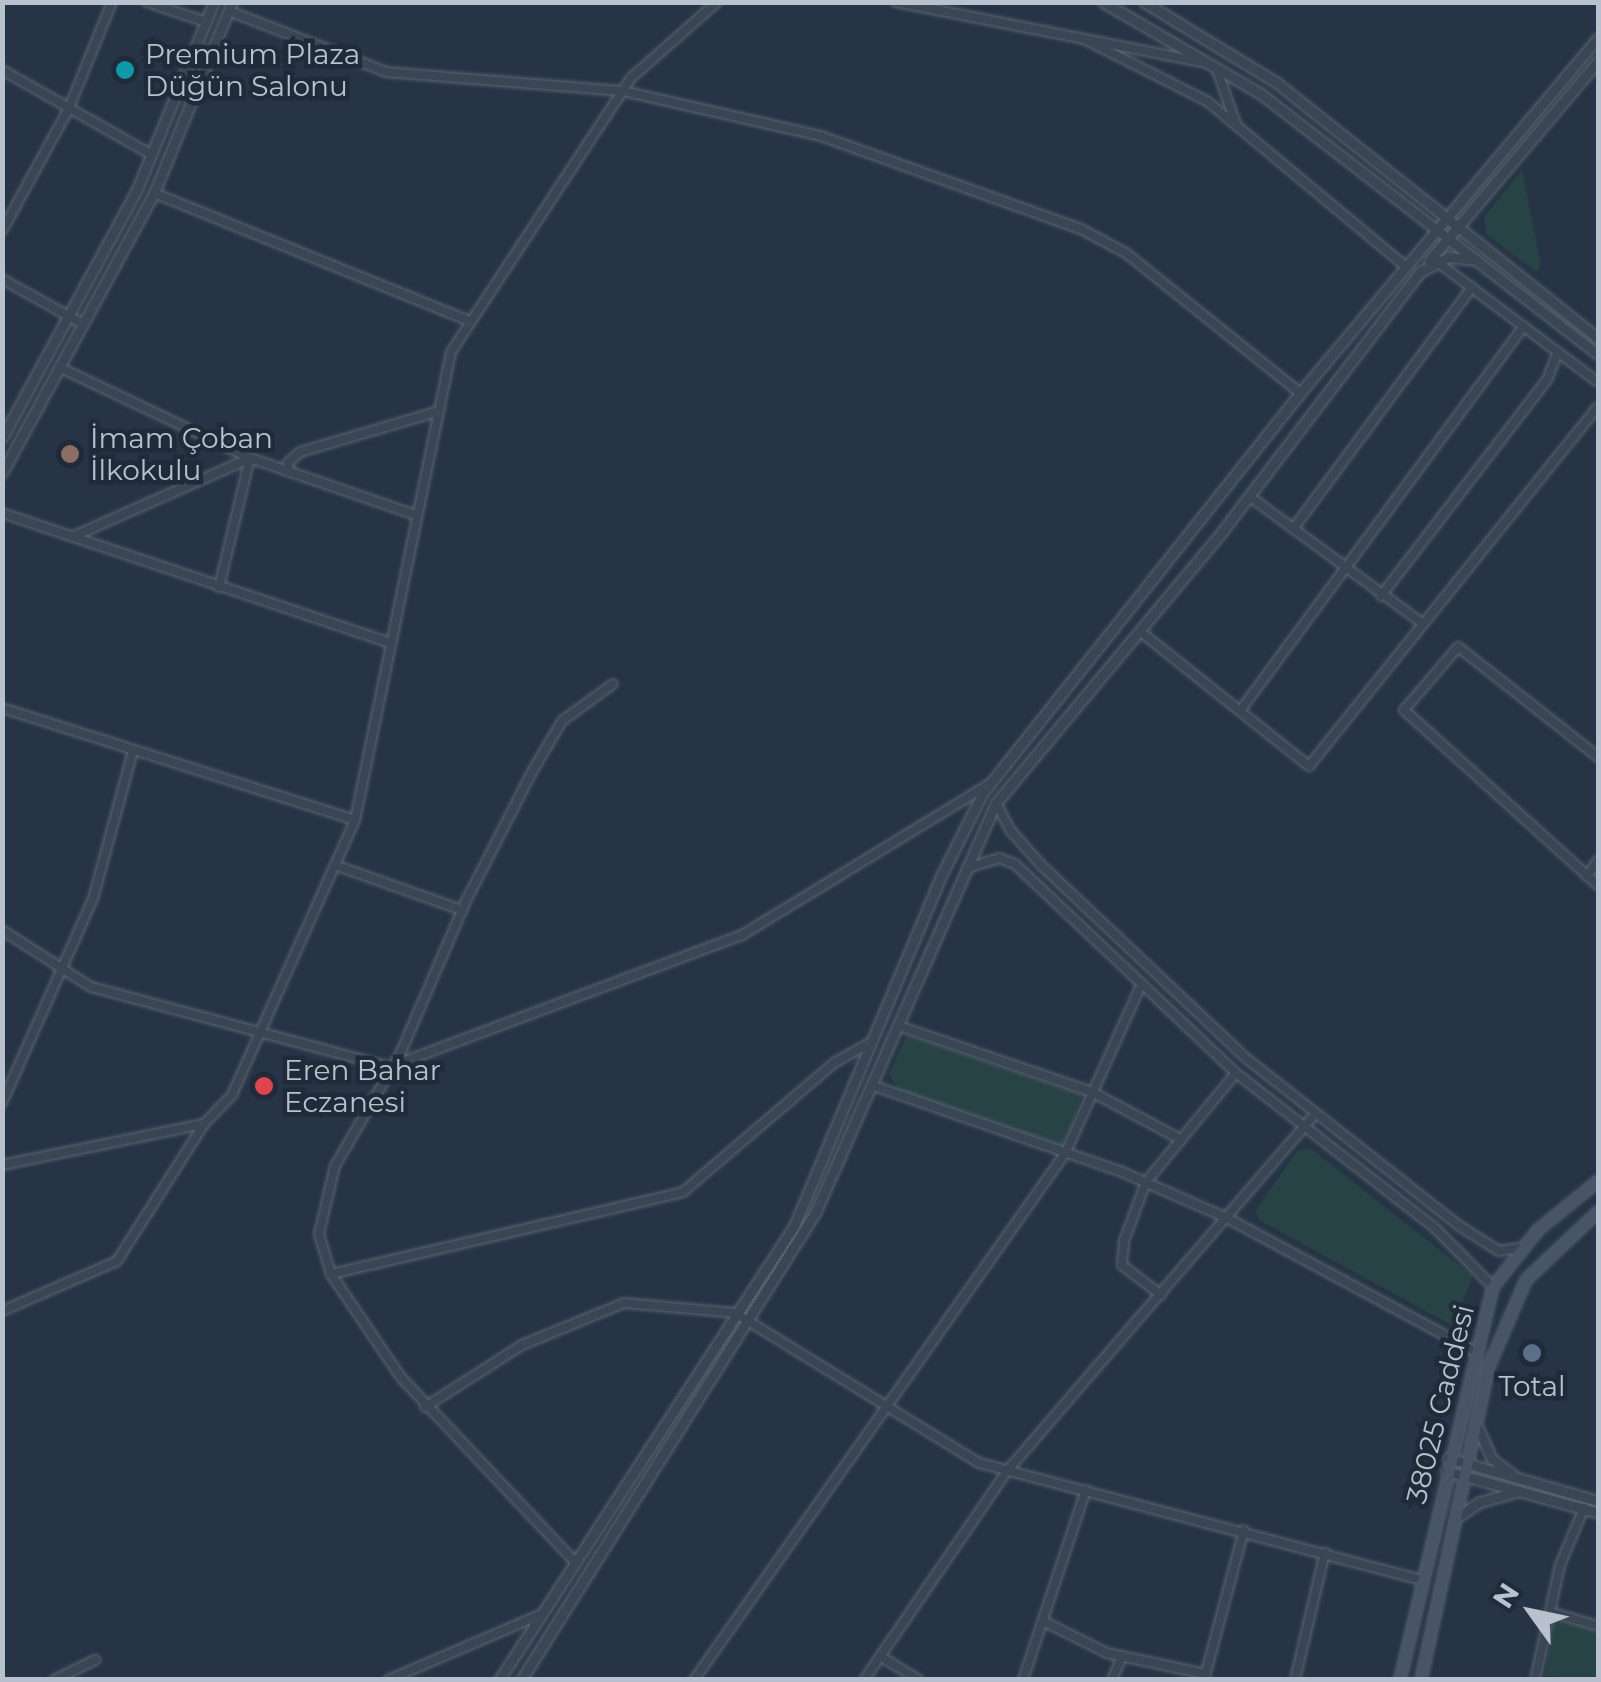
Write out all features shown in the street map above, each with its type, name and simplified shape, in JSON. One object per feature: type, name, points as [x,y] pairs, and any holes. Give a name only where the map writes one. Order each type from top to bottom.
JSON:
[{"type":"main road","name":"38025 Caddesi","points":[[1400,1680],[1448,1458],[1493,1288],[1524,1247],[1598,1181]]},
{"type":"main road","name":"38025 Caddesi","points":[[1421,1680],[1451,1524],[1479,1408],[1526,1280],[1598,1212]]},
{"type":"street","points":[[2,231],[69,108],[112,2]]},
{"type":"street","points":[[147,2],[206,22]]},
{"type":"street","points":[[2,438],[152,155],[214,2]]},
{"type":"street","points":[[2,1311],[117,1261],[204,1124],[232,1095],[355,820],[452,352],[623,90],[716,2]]},
{"type":"street","points":[[896,2],[1214,66]]},
{"type":"street","points":[[1103,2],[1214,66],[1478,260],[1598,354]]},
{"type":"street","points":[[1144,2],[1264,73],[1598,338]]},
{"type":"street","points":[[2,472],[154,193],[231,7],[386,72],[623,90],[821,136],[1081,229],[1126,253],[1300,392]]},
{"type":"street","points":[[499,1680],[808,1200],[940,878],[989,784],[1300,392],[1598,38]]},
{"type":"street","points":[[1084,39],[1207,101],[1406,268]]},
{"type":"street","points":[[525,1678],[815,1214],[874,1086],[963,870],[996,803],[1141,632],[1420,272],[1598,61]]},
{"type":"street","points":[[1214,66],[1236,125]]},
{"type":"street","points":[[2,70],[152,155]]},
{"type":"street","points":[[154,193],[470,321]]},
{"type":"street","points":[[1420,272],[1436,261],[1478,260]]},
{"type":"street","points":[[1436,261],[1598,382]]},
{"type":"street","points":[[2,279],[83,324]]},
{"type":"street","points":[[1293,529],[1472,286]]},
{"type":"street","points":[[1240,710],[1524,326]]},
{"type":"street","points":[[1381,596],[1547,380],[1558,352]]},
{"type":"street","points":[[59,367],[250,458],[416,514]]},
{"type":"street","points":[[1141,632],[1308,766],[1598,406]]},
{"type":"street","points":[[289,472],[288,463],[300,452],[439,410]]},
{"type":"street","points":[[72,537],[250,458]]},
{"type":"street","points":[[220,587],[250,458]]},
{"type":"street","points":[[1249,496],[1423,624]]},
{"type":"street","points":[[2,513],[391,643]]},
{"type":"street","points":[[1598,756],[1458,647],[1404,710],[1598,885]]},
{"type":"street","points":[[575,1562],[425,1407],[331,1274],[320,1234],[326,1187],[553,732],[613,684]]},
{"type":"street","points":[[2,708],[355,820]]},
{"type":"street","points":[[2,1103],[64,972],[92,898],[133,751]]},
{"type":"street","points":[[2,930],[91,986],[389,1067],[742,935],[989,784]]},
{"type":"street","points":[[996,803],[1032,856],[1190,1010],[1316,1114],[1477,1237],[1499,1250],[1524,1247]]},
{"type":"street","points":[[1014,864],[1020,850],[1032,856]]},
{"type":"street","points":[[963,870],[998,858],[1014,864],[1236,1074],[1302,1129],[1434,1227],[1493,1288]]},
{"type":"street","points":[[1587,876],[1598,860]]},
{"type":"street","points":[[335,865],[462,910]]},
{"type":"street","points":[[694,1680],[1066,1152],[1142,983]]},
{"type":"street","points":[[899,1026],[1092,1092],[1180,1139]]},
{"type":"street","points":[[331,1274],[684,1192],[834,1062],[874,1041]]},
{"type":"street","points":[[1160,1295],[1119,1257],[1146,1182],[1236,1074]]},
{"type":"street","points":[[874,1086],[1146,1182],[1226,1218],[1474,1351]]},
{"type":"street","points":[[864,1680],[1007,1472],[1316,1114]]},
{"type":"street","points":[[2,1165],[204,1124]]},
{"type":"street","points":[[425,1407],[522,1345],[624,1304],[735,1313],[980,1462],[1422,1580]]},
{"type":"street","points":[[1479,1408],[1481,1442],[1521,1486]]},
{"type":"street","points":[[1448,1458],[1598,1513]]},
{"type":"street","points":[[1446,1471],[1598,1501]]},
{"type":"street","points":[[1451,1524],[1480,1502],[1521,1486]]},
{"type":"street","points":[[1024,1680],[1086,1490]]},
{"type":"street","points":[[1536,1680],[1550,1612],[1584,1508]]},
{"type":"street","points":[[1043,1621],[1122,1656],[1205,1677],[1244,1530]]},
{"type":"street","points":[[1295,1680],[1325,1552]]},
{"type":"street","points":[[1550,1612],[1598,1626]]},
{"type":"street","points":[[388,1680],[541,1615]]},
{"type":"street","points":[[880,1656],[918,1680]]},
{"type":"street","points":[[1112,1680],[1122,1656]]},
{"type":"street","points":[[54,1680],[95,1660]]},
{"type":"green space","points":[[1522,170],[1541,265],[1536,272],[1487,235],[1484,217]]},
{"type":"green space","points":[[907,1035],[1082,1095],[1064,1146],[899,1090],[889,1074]]},
{"type":"green space","points":[[1310,1148],[1473,1276],[1453,1326],[1259,1220],[1256,1210],[1297,1151]]},
{"type":"green space","points":[[1554,1619],[1598,1632],[1598,1679],[1545,1676]]},
{"type":"place","name":"Premium Plaza Düğün Salonu","points":[[125,70]]},
{"type":"place","name":"İmam Çoban İlkokulu","points":[[70,454]]},
{"type":"place","name":"Eren Bahar Eczanesi","points":[[264,1086]]},
{"type":"place","name":"Total","points":[[1532,1353]]}]
